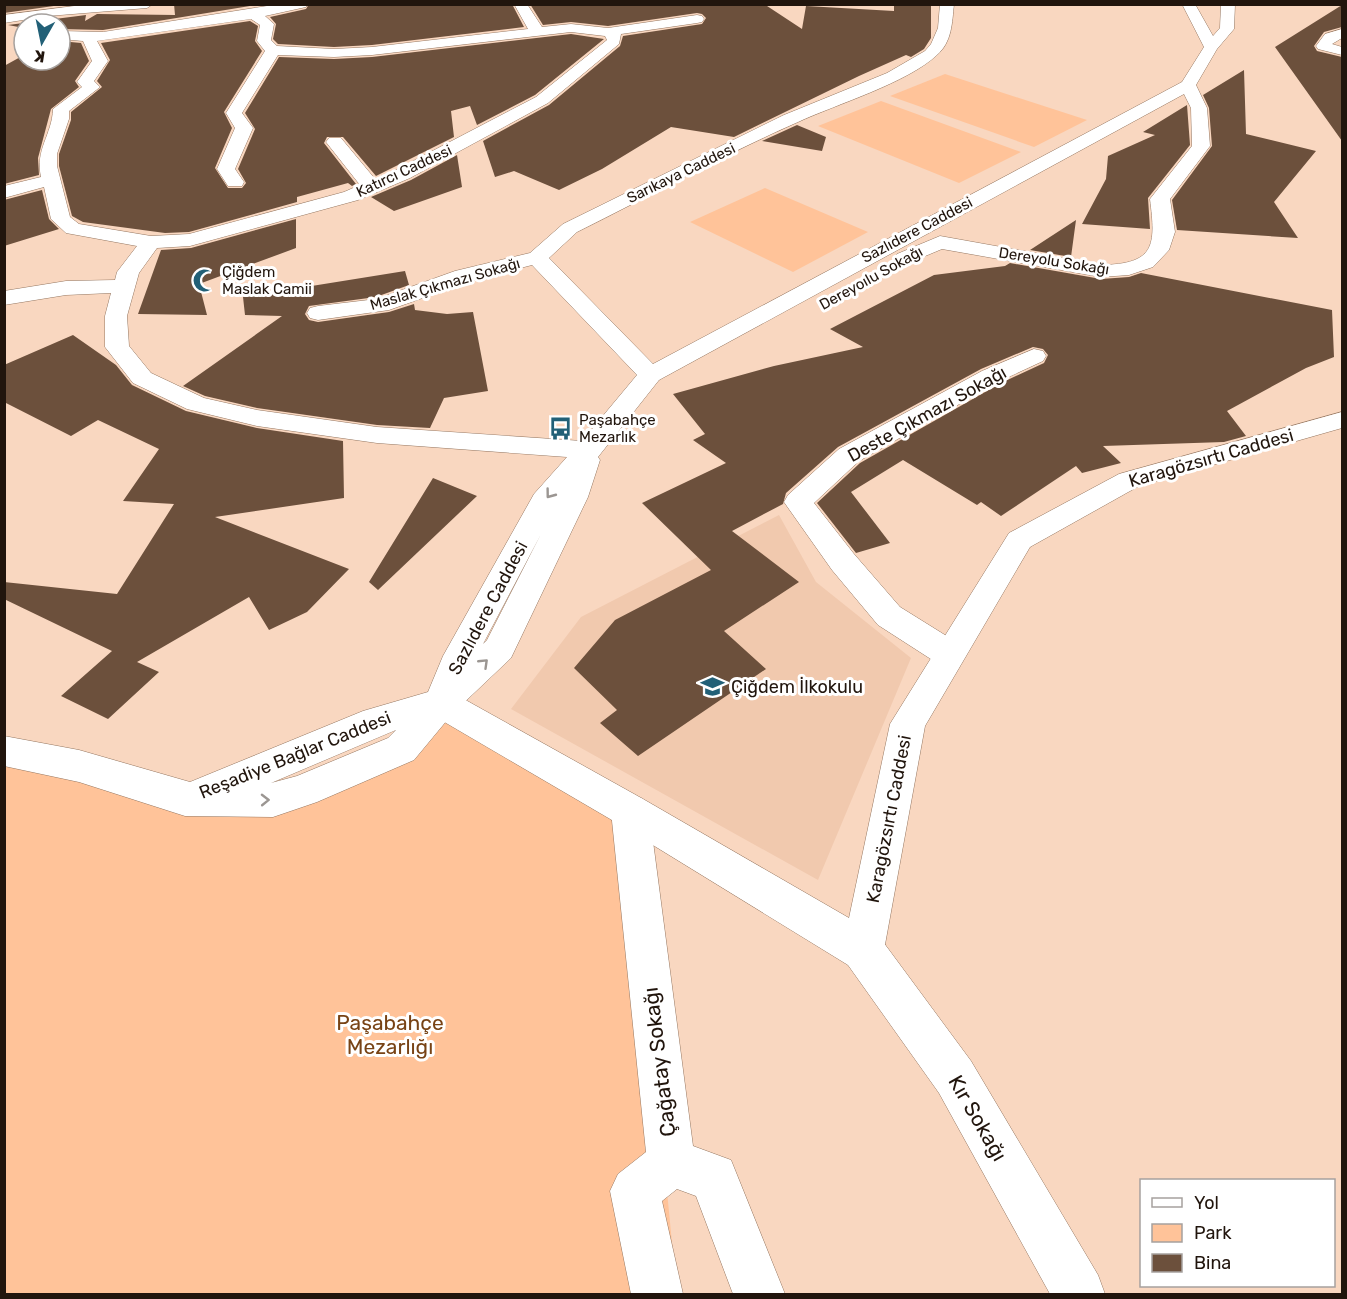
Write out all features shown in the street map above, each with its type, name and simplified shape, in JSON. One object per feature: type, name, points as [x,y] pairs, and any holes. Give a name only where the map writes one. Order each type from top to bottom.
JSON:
[{"type":"street","points":[[4,19],[57,11],[147,4]]},
{"type":"street","points":[[234,4],[267,24],[264,41],[273,50],[334,53],[372,51],[571,28],[608,32],[697,19]]},
{"type":"street","points":[[72,36],[88,38],[250,15],[301,4]]},
{"type":"street","points":[[520,4],[537,31]]},
{"type":"street","name":"Sarıkaya Caddesi","points":[[537,258],[570,228],[790,119],[893,76],[930,54],[938,46],[945,28],[947,4]]},
{"type":"street","points":[[1188,4],[1211,47]]},
{"type":"street","points":[[1188,85],[1211,47],[1227,29],[1228,4]]},
{"type":"street","name":"Katırcı Caddesi","points":[[88,38],[100,61],[85,82],[92,87],[61,109],[61,119],[48,154],[50,180],[61,219],[73,228],[151,242],[190,240],[351,196],[403,174],[542,100],[614,41],[614,35],[608,32]]},
{"type":"street","points":[[1342,33],[1330,37],[1323,46],[1342,51]]},
{"type":"street","points":[[235,182],[226,169],[244,128],[234,113],[273,50]]},
{"type":"street","name":"Dereyolu Sokağı","points":[[940,242],[1101,271],[1125,271],[1148,263],[1164,240],[1160,199],[1201,146],[1199,108],[1188,85]]},
{"type":"street","name":"Sazlıdere Caddesi","points":[[441,704],[499,648],[574,497],[589,450],[650,375],[1188,85]]},
{"type":"street","points":[[334,142],[371,187]]},
{"type":"street","points":[[4,192],[50,180]]},
{"type":"street","points":[[151,242],[128,272],[116,316],[117,347],[142,378],[196,404],[257,418],[377,435],[589,450]]},
{"type":"street","name":"Dereyoılu Sokağı","points":[[732,331],[804,315],[915,252],[940,242]]},
{"type":"street","points":[[537,258],[650,375]]},
{"type":"street","name":"Maslak Çıkmazı Sokağı","points":[[318,313],[381,305],[463,276],[537,258]]},
{"type":"street","points":[[4,298],[66,288],[124,286]]},
{"type":"street","name":"Deste Çıkmazı Sokağı","points":[[949,654],[889,616],[843,562],[798,502],[849,454],[981,382],[1034,356]]},
{"type":"street","name":"Karagözsırtı Caddesi","points":[[863,950],[908,724],[1019,540],[1129,480],[1342,420]]},
{"type":"street","points":[[441,704],[630,811],[863,950]]},
{"type":"street","name":"Reşadiye Bağlar Caddesi","points":[[4,751],[79,766],[185,799],[273,800],[304,790],[401,749],[441,704]]},
{"type":"street","name":"Çağatay Sokağı","points":[[630,811],[671,1163],[635,1191],[657,1294]]},
{"type":"street","name":"Kır Sokağı","points":[[863,950],[955,1077],[1079,1294]]},
{"type":"street","points":[[671,1163],[714,1177],[759,1294]]},
{"type":"shaded area","name":"Çiğdem İlkokulu","points":[[779,515],[816,582],[911,658],[818,880],[511,709],[581,617]]},
{"type":"green space","points":[[945,74],[1087,120],[1034,147],[890,96]]},
{"type":"green space","points":[[881,101],[1021,152],[959,183],[818,126]]},
{"type":"green space","points":[[765,188],[868,232],[793,272],[690,222]]},
{"type":"green space","name":"Paşabahçe Mezarlığı","points":[[441,703],[630,811],[677,1294],[5,1294],[5,755],[273,800],[401,749]]},
{"type":"building","points":[[4,4],[68,4],[4,13]]},
{"type":"building","points":[[174,4],[262,4],[103,30],[72,29],[72,17],[86,15],[85,21],[97,14],[175,15]]},
{"type":"building","points":[[309,4],[512,4],[524,27],[372,45],[334,47],[278,44],[273,39],[276,24],[270,17],[306,9]]},
{"type":"building","points":[[530,4],[764,4],[802,29],[806,6],[894,11],[894,4],[931,4],[931,38],[924,49],[911,57],[906,55],[859,76],[734,137],[671,127],[602,169],[559,190],[514,171],[495,177],[483,141],[549,105],[620,46],[623,36],[702,24],[706,18],[697,13],[608,26],[571,22],[543,25]]},
{"type":"building","points":[[1342,5],[1342,27],[1324,32],[1314,46],[1317,51],[1342,57],[1342,141],[1275,47]]},
{"type":"building","points":[[250,21],[258,26],[255,41],[262,51],[224,112],[232,128],[215,168],[228,188],[242,188],[246,183],[238,169],[255,129],[245,113],[279,57],[334,59],[372,57],[571,34],[604,39],[535,95],[477,125],[470,106],[451,111],[454,137],[376,176],[343,137],[327,137],[324,143],[356,184],[352,186],[348,183],[297,197],[297,202],[189,232],[165,233],[83,222],[72,216],[59,166],[59,154],[71,120],[71,112],[102,87],[97,81],[110,60],[101,43]]},
{"type":"building","points":[[72,42],[81,43],[89,61],[75,81],[79,87],[51,109],[38,158],[39,175],[4,184],[4,66],[12,62],[12,72],[72,72]]},
{"type":"building","points":[[1244,70],[1246,134],[1316,151],[1274,202],[1298,238],[1177,230],[1172,200],[1212,146],[1209,108],[1203,95]]},
{"type":"building","points":[[1187,105],[1190,145],[1148,198],[1150,229],[1082,224],[1106,179],[1108,156],[1155,135],[1143,132]]},
{"type":"building","points":[[797,125],[826,137],[822,151],[762,141]]},
{"type":"building","points":[[457,155],[462,187],[394,211],[371,197],[411,180]]},
{"type":"building","points":[[42,190],[49,219],[59,229],[4,246],[4,200]]},
{"type":"building","points":[[296,219],[296,248],[199,284],[207,315],[138,314],[161,250],[191,248]]},
{"type":"building","points":[[1076,220],[1071,257],[1030,250]]},
{"type":"building","points":[[1010,263],[1101,279],[1129,277],[1141,273],[1332,310],[1334,357],[1306,368],[1227,411],[1246,436],[1224,442],[1103,446],[1121,463],[1082,473],[1076,466],[1001,516],[981,502],[977,505],[903,460],[851,492],[890,543],[856,553],[817,503],[860,463],[1001,383],[1044,363],[1048,355],[1043,349],[1033,347],[981,369],[838,447],[786,493],[783,504],[732,531],[799,582],[724,631],[766,669],[638,756],[600,723],[617,710],[574,668],[615,620],[711,570],[642,503],[726,463],[693,440],[705,434],[673,394],[774,366],[863,347],[830,329],[934,275],[1005,266]]},
{"type":"building","points":[[405,271],[409,285],[376,297],[309,306],[305,314],[309,320],[318,322],[389,312],[414,304],[415,310],[447,314],[473,312],[488,391],[444,398],[430,428],[377,425],[257,408],[205,396],[183,386],[282,316],[245,315],[243,297]]},
{"type":"building","points":[[73,335],[116,365],[132,385],[186,411],[257,428],[343,441],[344,498],[215,517],[349,569],[307,612],[269,630],[249,597],[137,662],[159,672],[108,719],[61,696],[112,651],[4,599],[4,582],[117,594],[174,504],[123,501],[159,449],[98,420],[71,436],[4,402],[4,365]]},
{"type":"building","points":[[433,478],[477,496],[378,590],[369,582]]},
{"type":"place","name":"Çiğdem Maslak Camii","points":[[204,281]]},
{"type":"place","name":"Paşabahçe Mezarlık","points":[[561,429]]},
{"type":"place","name":"Çiğdem İlkokulu","points":[[713,687]]}]
